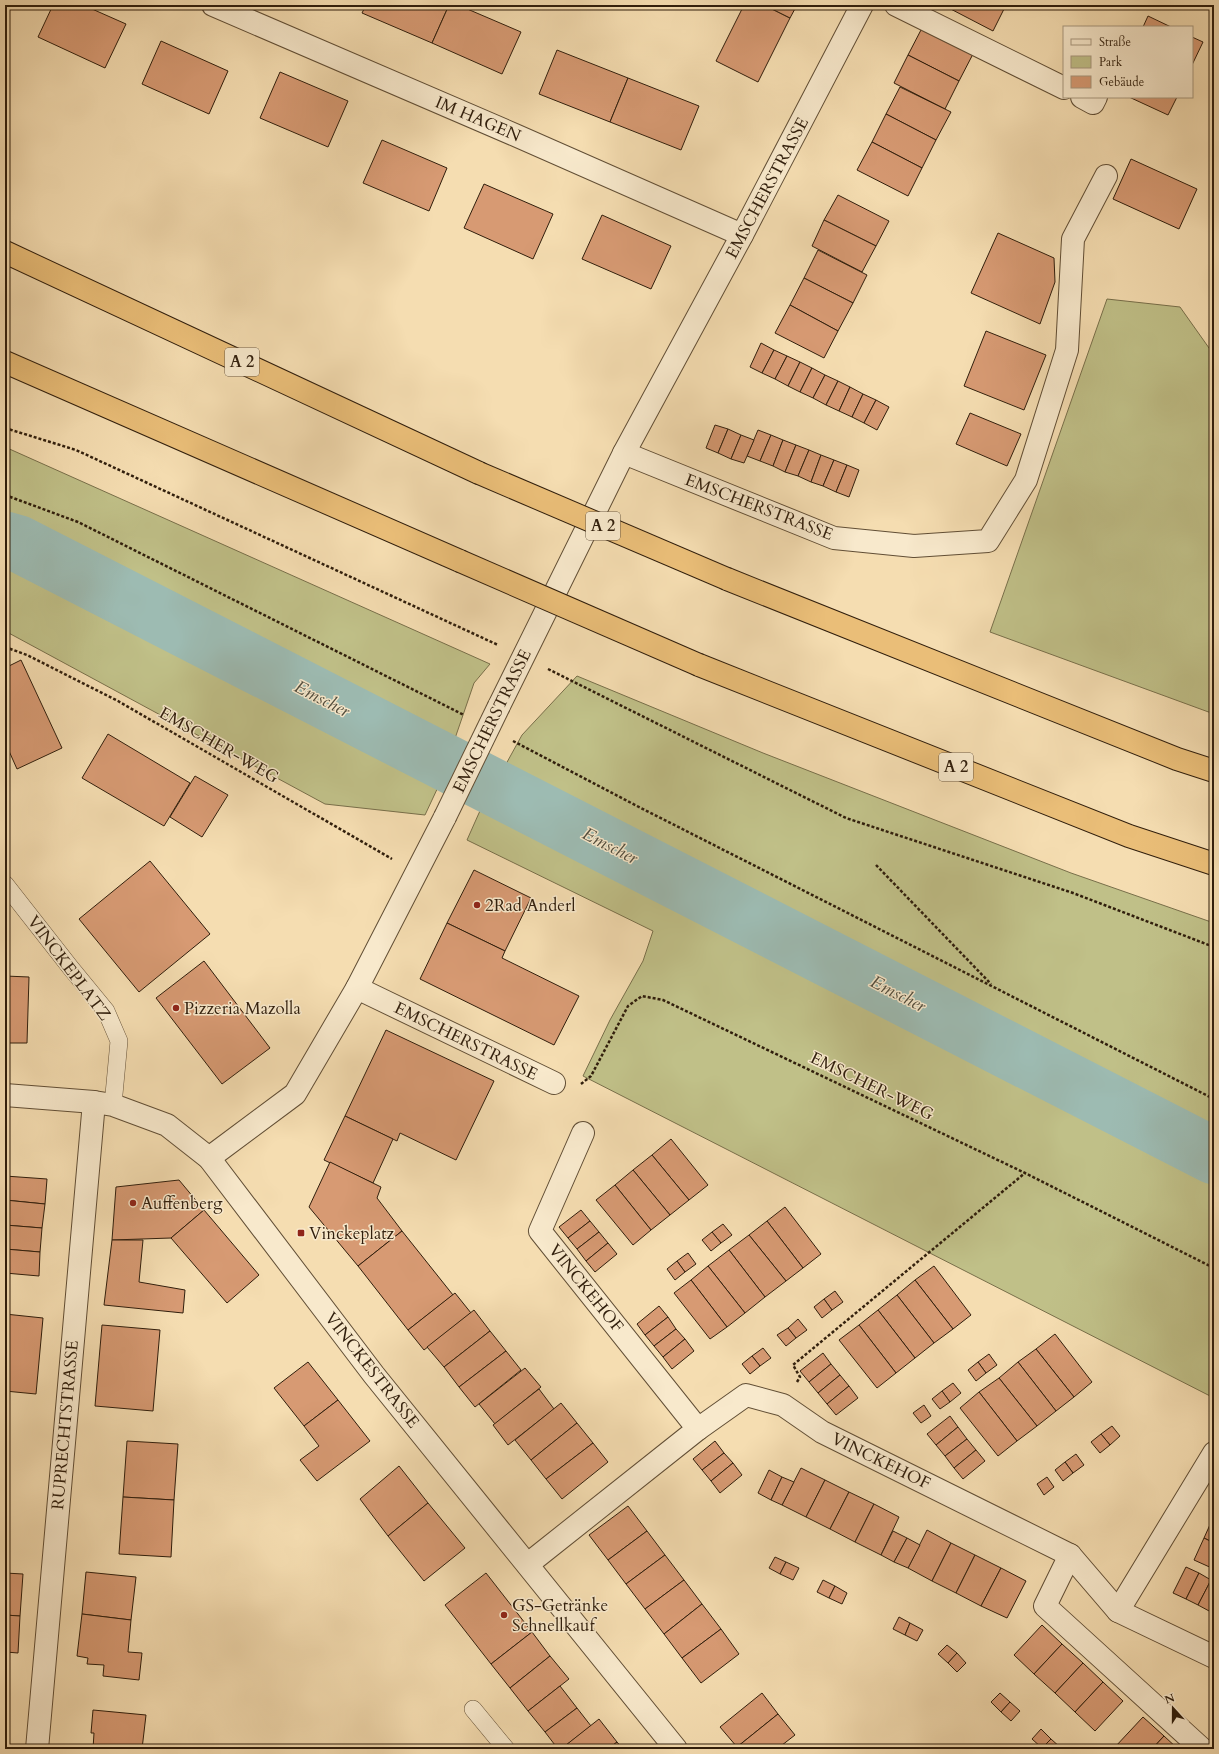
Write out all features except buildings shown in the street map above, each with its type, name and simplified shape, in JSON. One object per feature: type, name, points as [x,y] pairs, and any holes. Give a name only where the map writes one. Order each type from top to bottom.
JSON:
[{"type":"highway","name":"A 2","points":[[5,252],[479,473],[727,579],[1177,760],[1214,771]]},
{"type":"highway","name":"A 2","points":[[5,362],[699,664],[1129,836],[1214,864]]},
{"type":"street","name":"IM HAGEN","points":[[213,5],[742,235]]},
{"type":"street","name":"EMSCHERSTRASSE","points":[[209,1158],[295,1094],[357,988],[445,817],[523,656],[624,454],[742,235],[862,5]]},
{"type":"street","points":[[896,5],[1063,88]]},
{"type":"street","points":[[1084,98],[1093,103],[1096,98]]},
{"type":"street","name":"EMSCHERSTRASSE","points":[[624,454],[834,538],[914,546],[988,541],[1026,480],[1067,350],[1073,239],[1106,176]]},
{"type":"street","name":"EMSCHERSTRASSE","points":[[357,988],[554,1083]]},
{"type":"street","name":"VINCKESTRASSE","points":[[5,1096],[104,1103],[167,1125],[209,1158],[374,1375],[676,1749]]},
{"type":"street","name":"RUPRECHTSTRASSE","points":[[37,1749],[104,1103]]},
{"type":"street","name":"VINCKEHOF","points":[[583,1133],[540,1231],[698,1429]]},
{"type":"street","name":"VINCKEHOF","points":[[528,1564],[698,1429],[746,1394],[783,1405],[822,1432],[1070,1555],[1118,1611],[1214,1657]]},
{"type":"street","points":[[1118,1611],[1214,1453]]},
{"type":"street","points":[[1070,1555],[1045,1606],[1202,1749]]},
{"type":"lane","name":"VINCKEPLATZ","points":[[5,884],[106,1010],[119,1041],[104,1103]]},
{"type":"lane","points":[[473,1709],[506,1749]]},
{"type":"path","points":[[5,428],[76,450],[523,656],[846,818],[1073,893],[1214,947]]},
{"type":"path","points":[[5,495],[78,522],[468,717]]},
{"type":"path","name":"EMSCHER-WEG","points":[[5,647],[27,655],[118,701],[416,872]]},
{"type":"path","points":[[510,740],[1214,1099]]},
{"type":"path","points":[[876,865],[993,986]]},
{"type":"path","name":"EMSCHER-WEG","points":[[554,1083],[573,1090],[591,1076],[628,1006],[642,996],[663,1000],[1025,1173],[1214,1268]]},
{"type":"path","points":[[783,1405],[800,1376],[793,1365],[1025,1173]]},
{"type":"green space","points":[[1107,299],[1180,307],[1214,355],[1214,714],[990,632]]},
{"type":"green space","points":[[5,447],[490,664],[474,683],[439,785],[425,815],[325,804],[5,631]]},
{"type":"green space","points":[[577,676],[763,753],[1071,873],[1214,923],[1214,1398],[583,1076],[610,1020],[643,961],[653,931],[467,840],[479,813],[522,735]]},
{"type":"waterway","name":"Emscher","points":[[5,540],[19,544],[1214,1156]]},
{"type":"place","name":"2Rad Anderl","points":[[477,905]]},
{"type":"place","name":"Pizzeria Mazolla","points":[[176,1008]]},
{"type":"place","name":"Auffenberg","points":[[133,1203]]},
{"type":"place","name":"Vinckeplatz","points":[[301,1233]]},
{"type":"place","name":"GS-Getränke Schnellkauf","points":[[504,1615]]}]
